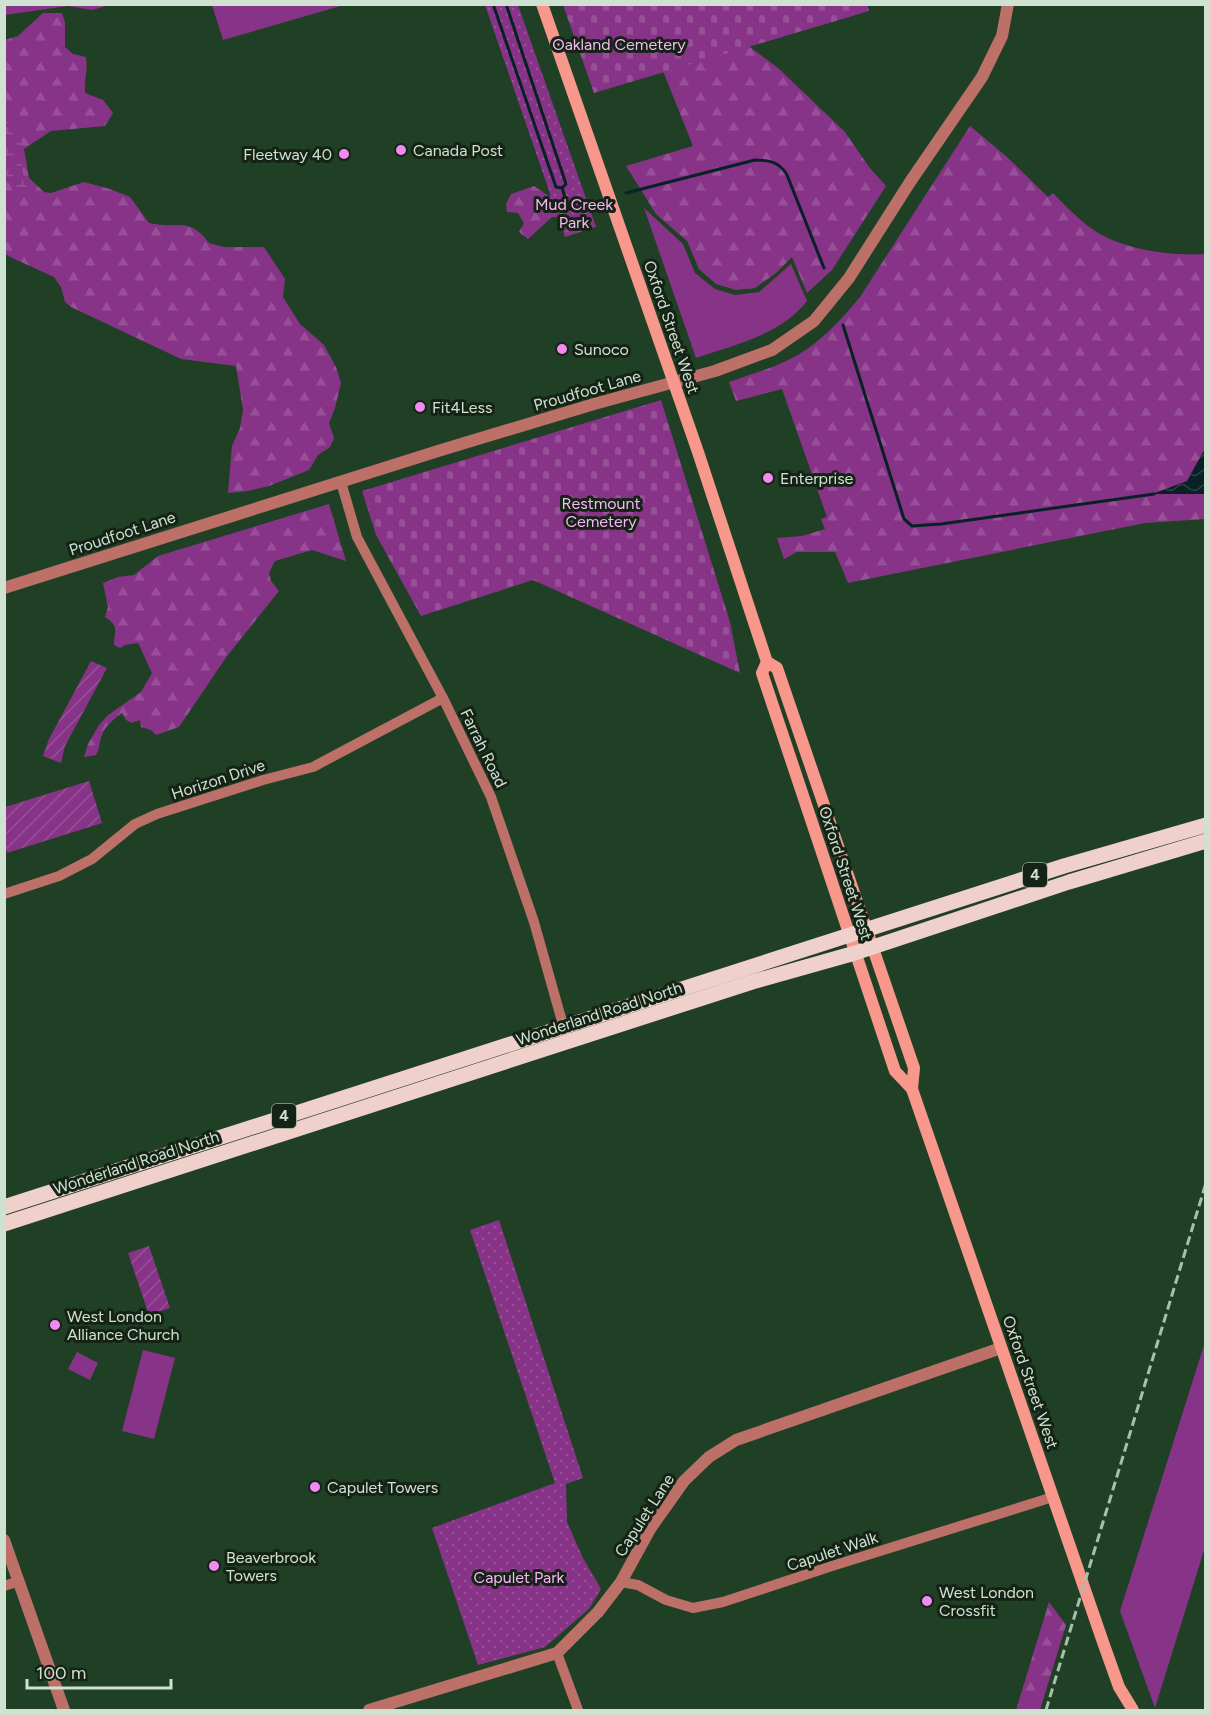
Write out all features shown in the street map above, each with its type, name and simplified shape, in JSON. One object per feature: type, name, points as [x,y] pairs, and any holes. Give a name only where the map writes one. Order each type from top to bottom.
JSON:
[{"type":"main road","name":"Oxford Street West","points":[[542,4],[767,662],[777,668],[914,1068],[912,1089]]},
{"type":"main road","name":"Oxford Street West","points":[[767,662],[762,673],[855,953],[895,1071],[912,1089],[1119,1687],[1122,1710]]},
{"type":"main road","name":"Wonderland Road North","points":[[4,1207],[563,1025],[1064,866],[1206,825]]},
{"type":"main road","name":"Wonderland Road North","points":[[4,1224],[752,982],[855,953],[1069,882],[1206,841]]},
{"type":"main road","name":"Oxford Street West","points":[[1119,1687],[1133,1710]]},
{"type":"street","name":"Proudfoot Lane","points":[[4,588],[594,404],[716,371],[772,350],[814,321],[849,278],[982,77],[1002,36],[1008,4]]},
{"type":"street","name":"Farrah Road","points":[[341,482],[357,537],[443,698],[491,796],[534,922],[567,1042]]},
{"type":"street","name":"Horizon Drive","points":[[4,894],[60,876],[92,859],[135,824],[157,814],[263,780],[313,767],[443,698]]},
{"type":"street","name":"Capulet Lane","points":[[369,1710],[558,1653],[598,1612],[621,1582],[650,1529],[684,1481],[709,1457],[736,1440],[1001,1348]]},
{"type":"street","name":"Capulet Walk","points":[[621,1582],[638,1585],[666,1600],[693,1608],[723,1602],[1053,1497]]},
{"type":"street","points":[[4,1540],[64,1710]]},
{"type":"street","points":[[4,1586],[19,1581]]},
{"type":"street","points":[[558,1653],[578,1710]]},
{"type":"green space","points":[[212,4],[344,5],[223,40]]},
{"type":"green space","points":[[4,5],[110,5],[92,10],[68,6],[5,15]]},
{"type":"green space","name":"Mud Creek Park","points":[[485,5],[518,5],[596,227],[565,237]]},
{"type":"green space","name":"Oakland Cemetery","points":[[563,5],[867,5],[869,11],[594,93]]},
{"type":"green space","points":[[694,5],[778,68],[845,132],[869,167],[886,186],[832,270],[807,293],[792,257],[776,273],[755,288],[736,290],[716,284],[699,269],[687,241],[656,214],[626,166],[693,146],[651,41]]},
{"type":"green space","points":[[43,13],[62,13],[65,23],[65,47],[73,54],[86,57],[85,93],[103,100],[113,113],[105,126],[51,131],[24,149],[29,178],[44,192],[51,193],[84,182],[110,189],[130,197],[149,223],[188,226],[202,234],[209,243],[224,247],[264,247],[285,279],[283,297],[300,324],[324,345],[336,367],[341,383],[329,423],[334,438],[330,447],[318,455],[309,470],[269,486],[228,493],[232,446],[240,428],[243,410],[236,366],[181,359],[71,307],[65,302],[61,287],[54,277],[5,253],[5,40],[18,36]]},
{"type":"green space","points":[[5,123],[15,126],[22,138],[22,169],[28,193],[15,194],[5,172]]},
{"type":"green space","points":[[970,126],[1007,157],[1048,197],[1053,193],[1083,222],[1109,239],[1158,252],[1205,254],[1205,519],[1145,523],[848,583],[835,552],[797,552],[784,559],[777,538],[802,536],[825,529],[821,519],[827,517],[782,389],[736,401],[729,382],[794,357],[821,338],[838,322],[860,297]]},
{"type":"green space","points":[[534,186],[549,196],[568,190],[565,217],[552,217],[528,239],[519,232],[524,223],[518,213],[507,212],[506,204],[511,194]]},
{"type":"green space","points":[[644,208],[683,244],[695,273],[715,289],[735,295],[759,292],[791,264],[807,301],[796,313],[770,331],[696,358]]},
{"type":"green space","name":"Restmount Cemetery","points":[[661,400],[730,622],[740,673],[533,580],[421,616],[376,535],[362,491]]},
{"type":"green space","points":[[329,504],[346,561],[312,550],[275,561],[269,573],[271,581],[279,591],[227,656],[179,727],[156,735],[151,730],[141,727],[140,720],[132,723],[126,720],[122,713],[105,729],[96,755],[84,757],[88,744],[99,725],[108,715],[141,692],[152,673],[138,643],[120,648],[114,645],[114,626],[105,617],[108,607],[103,583],[118,577],[134,575],[158,556]]},
{"type":"green space","points":[[91,661],[107,668],[65,746],[61,763],[43,756],[49,739]]},
{"type":"green space","points":[[89,781],[102,823],[7,853],[5,807]]},
{"type":"green space","name":"Capulet Park","points":[[499,1220],[583,1478],[566,1484],[567,1522],[583,1558],[601,1589],[589,1609],[545,1647],[478,1665],[432,1528],[555,1483],[470,1230]]},
{"type":"green space","points":[[149,1246],[170,1308],[149,1315],[128,1253]]},
{"type":"green space","points":[[1205,1342],[1205,1547],[1155,1708],[1120,1611]]},
{"type":"green space","points":[[143,1350],[175,1358],[154,1439],[122,1431]]},
{"type":"green space","points":[[77,1352],[98,1363],[90,1380],[68,1369]]},
{"type":"green space","points":[[1049,1602],[1066,1625],[1040,1710],[1016,1710]]},
{"type":"water","points":[[1205,451],[1205,494],[1152,494],[1187,481]]},
{"type":"waterway","points":[[493,4],[556,187],[562,188]]},
{"type":"waterway","points":[[506,4],[566,184],[562,188],[569,209],[581,210],[591,205]]},
{"type":"waterway","points":[[626,193],[755,160],[774,163],[781,167],[787,175],[824,268]]},
{"type":"waterway","points":[[843,325],[904,519],[912,526],[941,524],[1154,494]]},
{"type":"railway","points":[[1046,1710],[1206,1183]]},
{"type":"place","name":"Canada Post","points":[[401,150]]},
{"type":"place","name":"Fleetway 40","points":[[344,154]]},
{"type":"place","name":"Sunoco","points":[[562,349]]},
{"type":"place","name":"Fit4Less","points":[[420,407]]},
{"type":"place","name":"Enterprise","points":[[768,478]]},
{"type":"place","name":"West London Alliance Church","points":[[55,1325]]},
{"type":"place","name":"Capulet Towers","points":[[315,1487]]},
{"type":"place","name":"Beaverbrook Towers","points":[[214,1566]]},
{"type":"place","name":"West London Crossfit","points":[[927,1601]]}]
